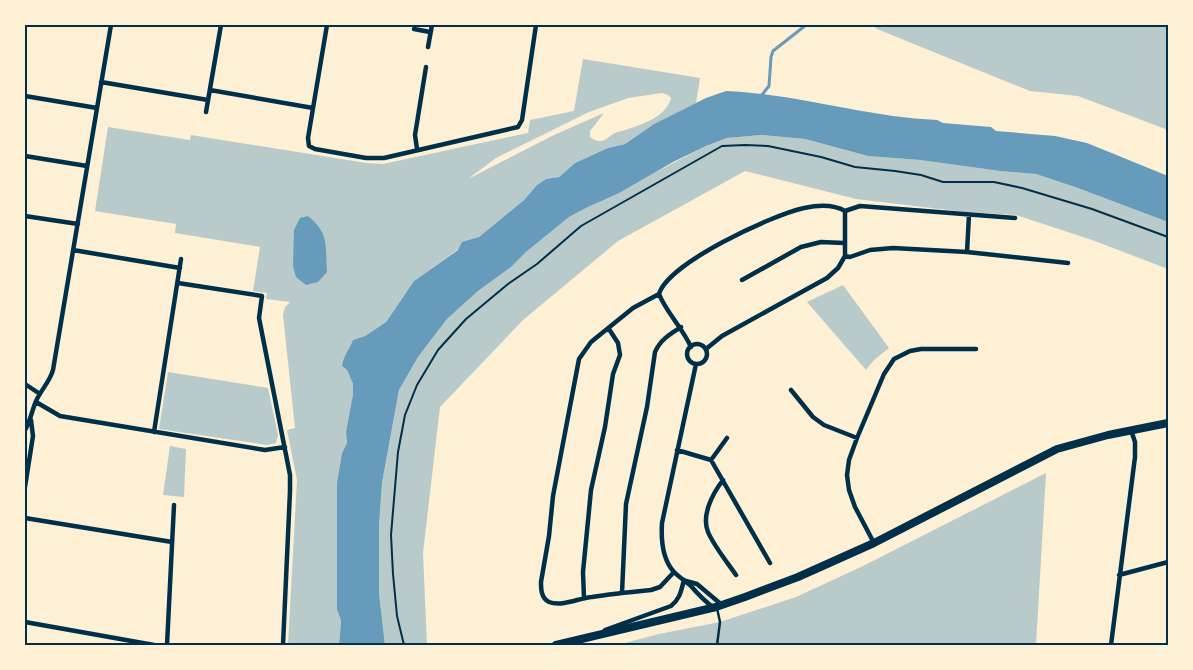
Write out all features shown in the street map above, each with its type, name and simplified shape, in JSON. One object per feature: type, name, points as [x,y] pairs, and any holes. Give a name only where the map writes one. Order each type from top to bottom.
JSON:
[{"type":"main road","points":[[556,645],[717,606],[798,577],[874,543],[1057,449],[1131,430],[1168,423]]},
{"type":"street","points":[[25,430],[31,419],[36,402],[49,382],[53,370],[111,25]]},
{"type":"street","points":[[206,112],[221,25]]},
{"type":"street","points":[[327,25],[313,108],[309,146],[315,149],[366,158],[384,158],[518,127],[522,120],[536,25]]},
{"type":"street","points":[[428,47],[432,25]]},
{"type":"street","points":[[414,29],[430,32]]},
{"type":"street","points":[[417,149],[415,135],[426,67]]},
{"type":"street","points":[[101,82],[208,100]]},
{"type":"street","points":[[210,90],[313,108]]},
{"type":"street","points":[[25,96],[97,108]]},
{"type":"street","points":[[25,156],[88,166]]},
{"type":"street","points":[[691,347],[681,327],[661,301],[659,294],[665,282],[686,265],[775,217],[804,208],[825,206],[837,206],[845,211],[845,256],[838,268],[828,278],[722,336],[706,349]]},
{"type":"street","points":[[845,211],[860,206],[1015,218]]},
{"type":"street","points":[[967,252],[969,215]]},
{"type":"street","points":[[25,216],[78,224]]},
{"type":"street","points":[[742,280],[801,247],[820,242],[844,243]]},
{"type":"street","points":[[845,256],[850,257],[870,250],[893,248],[967,252],[1068,263]]},
{"type":"street","points":[[73,250],[180,268]]},
{"type":"street","points":[[154,432],[181,259]]},
{"type":"street","points":[[178,282],[262,296],[259,318],[285,447],[290,491],[284,645]]},
{"type":"street","points":[[659,294],[643,302],[591,342],[583,352],[576,369],[553,496],[541,591],[544,598],[549,602],[558,603],[651,590],[660,587],[674,572]]},
{"type":"street","points":[[622,593],[626,504],[647,407],[655,352],[658,345],[666,337],[681,327]]},
{"type":"street","points":[[584,598],[583,572],[591,490],[605,427],[613,374],[620,355],[618,343],[609,329]]},
{"type":"street","points":[[699,344],[706,349],[707,355],[704,361],[696,364],[690,361],[687,355],[691,347],[699,344]]},
{"type":"street","points":[[874,543],[855,508],[849,490],[847,475],[849,460],[857,438],[884,374],[894,359],[902,354],[921,349],[976,349]]},
{"type":"street","points":[[696,364],[662,523],[661,539],[669,564],[674,572],[703,600],[717,606]]},
{"type":"street","points":[[25,384],[40,394]]},
{"type":"street","points":[[791,390],[813,417],[824,425],[857,438]]},
{"type":"street","points":[[36,402],[60,416],[265,450],[285,447]]},
{"type":"street","points":[[25,487],[33,436],[31,419]]},
{"type":"street","points":[[1111,645],[1135,457],[1135,442],[1131,430]]},
{"type":"street","points":[[711,460],[727,438]]},
{"type":"street","points":[[677,450],[711,460],[770,563]]},
{"type":"street","points":[[723,480],[712,495],[706,520],[707,531],[736,575]]},
{"type":"street","points":[[167,645],[174,505]]},
{"type":"street","points":[[25,518],[172,542]]},
{"type":"street","points":[[1119,575],[1168,562]]},
{"type":"street","points":[[684,580],[697,584],[717,606]]},
{"type":"street","points":[[590,637],[624,622],[671,606],[677,602],[680,596],[684,580]]},
{"type":"street","points":[[25,622],[154,645]]},
{"type":"lane","points":[[717,606],[720,622],[717,645]]},
{"type":"path","points":[[404,645],[397,616],[391,535],[398,452],[405,415],[417,385],[438,350],[466,319],[508,284],[537,264],[581,226],[722,146],[768,146],[821,157],[855,167],[921,175],[943,182],[994,182],[1022,188],[1092,209],[1168,236]]},
{"type":"shaded area","points":[[872,25],[1168,25],[1168,130],[1078,96],[1030,91],[877,29]]},
{"type":"shaded area","points":[[583,59],[700,78],[696,103],[654,124],[625,144],[608,148],[575,163],[559,177],[546,179],[537,185],[524,200],[479,237],[468,242],[414,281],[386,322],[365,336],[353,340],[342,366],[347,370],[353,384],[353,394],[346,432],[347,443],[342,453],[337,482],[337,609],[341,621],[339,645],[288,645],[297,480],[287,430],[295,428],[283,315],[285,307],[290,302],[266,299],[267,293],[253,291],[260,247],[175,233],[176,224],[95,211],[108,127],[190,140],[191,135],[366,163],[383,164],[528,133],[530,120],[574,111]],"holes":[[[662,93],[671,98],[668,106],[656,117],[615,133],[603,141],[590,137],[590,131],[604,113],[554,135],[468,179],[496,158],[589,112],[628,98]]]},
{"type":"shaded area","points":[[761,135],[805,139],[868,156],[920,160],[1036,174],[1168,222],[1168,269],[1092,240],[1016,215],[965,212],[856,199],[745,171],[618,241],[523,320],[440,407],[423,553],[427,645],[385,645],[379,593],[379,526],[382,483],[399,390],[418,357],[447,319],[478,291],[511,267],[526,252],[569,217],[706,146],[727,138]]},
{"type":"shaded area","points":[[843,285],[889,348],[874,360],[866,370],[807,302]]},
{"type":"shaded area","points":[[168,372],[268,388],[278,435],[276,443],[267,445],[159,429]]},
{"type":"shaded area","points":[[170,446],[186,449],[184,497],[163,495]]},
{"type":"shaded area","points":[[1046,473],[1036,645],[617,645],[659,634],[720,622],[796,597],[863,566]]},
{"type":"water","points":[[726,91],[779,96],[884,115],[991,127],[996,131],[1055,136],[1087,143],[1168,176],[1168,222],[1036,174],[920,160],[868,156],[805,139],[761,135],[727,138],[673,162],[619,193],[569,217],[526,252],[511,267],[478,291],[447,319],[418,357],[399,390],[382,483],[379,526],[379,593],[385,645],[339,645],[341,621],[337,609],[337,482],[342,453],[347,443],[346,432],[353,394],[353,384],[347,370],[342,366],[353,340],[365,336],[386,322],[414,281],[458,250],[462,242],[479,237],[524,200],[537,185],[546,179],[559,177],[575,163],[608,148],[625,144],[654,124],[706,98]]},
{"type":"water","points":[[308,216],[323,235],[326,248],[327,272],[318,282],[306,285],[296,277],[293,266],[294,230],[300,218]]},
{"type":"waterway","points":[[761,96],[769,86],[773,51],[806,25]]}]
